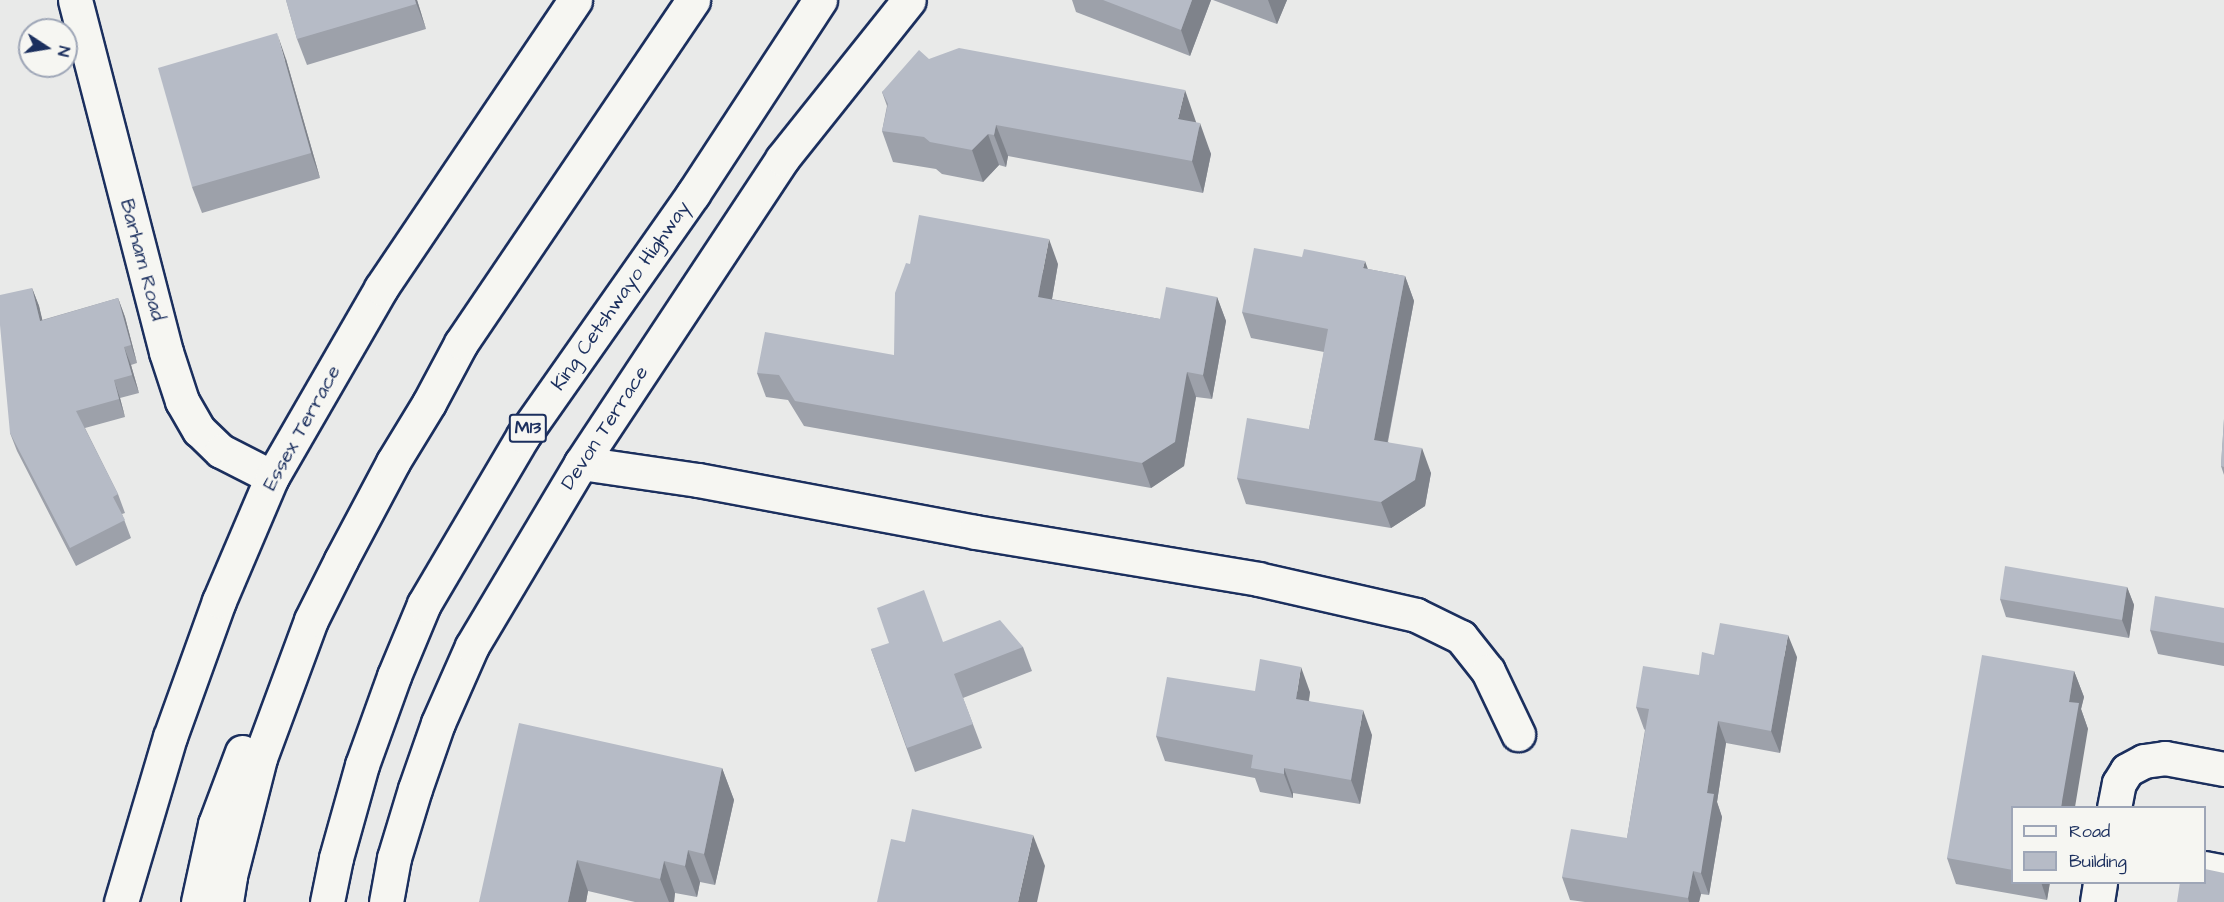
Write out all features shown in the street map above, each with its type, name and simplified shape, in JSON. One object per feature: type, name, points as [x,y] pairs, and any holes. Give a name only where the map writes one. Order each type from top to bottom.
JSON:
[{"type":"main road","name":"Barham Road","points":[[75,0],[166,352],[182,401],[199,430],[220,451],[272,477]]},
{"type":"main road","name":"Essex Terrace","points":[[121,902],[170,737],[219,602],[272,477],[381,288],[575,0]]},
{"type":"main road","points":[[198,902],[216,824],[257,713],[311,620],[393,462],[429,403],[461,343],[693,0]]},
{"type":"main road","name":"King Cetshwayo Highway","points":[[327,902],[336,858],[362,765],[394,676],[424,604],[523,436],[693,194],[820,0]]},
{"type":"main road","name":"Devon Terrace","points":[[386,902],[394,858],[438,723],[472,646],[581,463],[782,159],[909,0]]},
{"type":"main road","points":[[581,463],[698,480],[975,532],[1258,579],[1416,615],[1461,637],[1488,671],[1518,734]]},
{"type":"main road","points":[[226,902],[230,876],[260,758],[311,620]]},
{"type":"main road","points":[[2114,806],[2119,783],[2127,770],[2144,761],[2165,758],[2224,769]]},
{"type":"main road","points":[[2206,868],[2224,872]]},
{"type":"main road","points":[[2097,902],[2100,884]]},
{"type":"building","points":[[286,0],[415,0],[416,4],[297,39]]},
{"type":"building","points":[[1103,0],[1192,0],[1181,30]]},
{"type":"building","points":[[277,33],[311,153],[192,187],[158,68]]},
{"type":"building","points":[[959,48],[1185,90],[1178,119],[1200,123],[1192,161],[996,125],[994,135],[988,134],[972,150],[930,142],[924,137],[882,131],[888,104],[882,92],[919,50],[929,59]]},
{"type":"building","points":[[919,215],[1049,239],[1038,297],[1160,319],[1166,287],[1217,297],[1203,375],[1187,372],[1175,442],[1142,463],[795,401],[779,375],[757,373],[765,332],[894,355],[895,293],[906,263],[910,264]]},
{"type":"building","points":[[1254,248],[1302,257],[1304,249],[1365,261],[1363,268],[1405,276],[1374,440],[1422,448],[1415,480],[1381,502],[1237,478],[1247,418],[1309,429],[1328,329],[1242,312]]},
{"type":"building","points":[[32,288],[40,321],[118,298],[131,345],[124,347],[132,375],[114,380],[119,399],[76,411],[118,494],[113,497],[125,520],[70,548],[10,433],[0,325],[0,295]]},
{"type":"building","points":[[2224,419],[2224,467],[2221,466]]},
{"type":"building","points":[[2005,566],[2127,587],[2122,620],[2000,599]]},
{"type":"building","points":[[924,590],[943,642],[1000,620],[1023,647],[954,674],[973,724],[907,748],[871,649],[889,643],[877,608]]},
{"type":"building","points":[[2155,596],[2224,608],[2224,643],[2150,630]]},
{"type":"building","points":[[1720,623],[1788,635],[1771,731],[1718,721],[1707,793],[1714,794],[1701,873],[1693,871],[1688,898],[1562,877],[1571,829],[1627,838],[1649,709],[1636,707],[1643,666],[1699,675],[1702,652],[1714,655]]},
{"type":"building","points":[[1982,655],[2074,671],[2069,702],[2079,703],[2061,806],[2011,806],[2011,870],[1947,858]]},
{"type":"building","points":[[1260,659],[1301,667],[1296,699],[1363,710],[1351,780],[1284,768],[1284,774],[1251,768],[1253,755],[1156,736],[1167,677],[1255,691]]},
{"type":"building","points":[[519,723],[722,768],[704,854],[688,850],[685,866],[664,861],[660,879],[577,860],[568,902],[479,902]]},
{"type":"building","points":[[912,809],[1033,835],[1018,902],[877,902],[891,839],[905,842]]},
{"type":"building","points":[[2206,869],[2224,873],[2224,902],[2177,902],[2180,884],[2206,884]]}]
